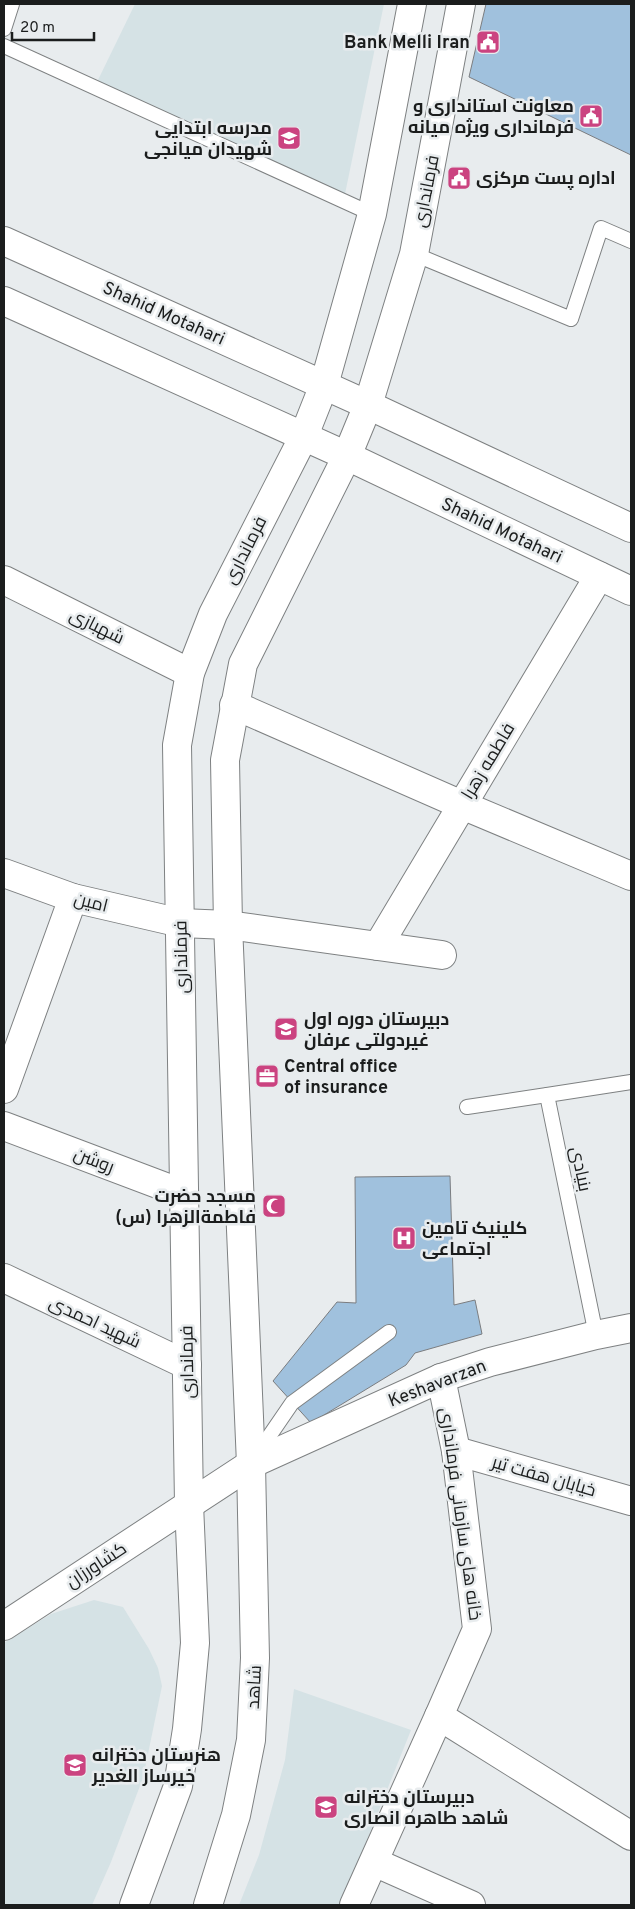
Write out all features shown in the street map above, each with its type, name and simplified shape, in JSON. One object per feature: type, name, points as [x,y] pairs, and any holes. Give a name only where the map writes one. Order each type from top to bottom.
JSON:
[{"type":"main road","points":[[324,385],[372,214],[412,4]]},
{"type":"main road","name":"فرمانداری","points":[[346,456],[368,405],[414,254],[461,4]]},
{"type":"main road","name":"Shahid Motahari","points":[[4,241],[368,405]]},
{"type":"main road","points":[[4,301],[303,438]]},
{"type":"main road","name":"فرمانداری","points":[[189,1504],[177,745],[190,673],[213,614],[303,438],[324,385]]},
{"type":"main road","points":[[368,405],[631,528]]},
{"type":"main road","name":"Shahid Motahari","points":[[303,438],[346,456],[631,591]]},
{"type":"main road","points":[[251,1464],[228,925],[225,760],[243,664],[346,456]]},
{"type":"main road","name":"فاطمه زهرا","points":[[378,946],[599,576]]},
{"type":"main road","name":"شهبازی","points":[[4,580],[190,673]]},
{"type":"main road","points":[[234,705],[462,805],[631,876]]},
{"type":"main road","name":"امین","points":[[4,873],[73,898],[180,923],[228,925]]},
{"type":"main road","points":[[4,1088],[73,898]]},
{"type":"main road","points":[[228,925],[442,955]]},
{"type":"main road","name":"روشن","points":[[4,1126],[184,1194]]},
{"type":"main road","name":"شهید احمدی","points":[[4,1278],[187,1365]]},
{"type":"main road","name":"Keshavarzan","points":[[189,1504],[251,1464],[441,1378],[490,1362],[596,1334],[631,1328]]},
{"type":"main road","name":"خانه های سازمانی فرمانداری","points":[[354,1905],[478,1630],[456,1451],[441,1378]]},
{"type":"main road","name":"خیابان هفت تیر","points":[[456,1451],[631,1501]]},
{"type":"main road","name":"شاهد","points":[[208,1905],[236,1815],[251,1740],[256,1658],[251,1464]]},
{"type":"main road","points":[[134,1905],[178,1786],[188,1729],[194,1643],[189,1504]]},
{"type":"main road","name":"کشاورزان","points":[[4,1626],[189,1504]]},
{"type":"main road","points":[[439,1716],[631,1836]]},
{"type":"main road","points":[[374,1862],[471,1905]]},
{"type":"lane","points":[[4,30],[12,4]]},
{"type":"lane","points":[[4,46],[372,214]]},
{"type":"lane","points":[[414,254],[571,319],[601,228],[631,241]]},
{"type":"lane","points":[[467,1107],[631,1082]]},
{"type":"lane","name":"بنیادی","points":[[547,1095],[596,1334]]},
{"type":"lane","points":[[251,1464],[292,1403],[389,1332]]},
{"type":"shaded area","name":"مدرسه ابتدایی شهیدان میانجی","points":[[135,4],[384,4],[345,194],[97,82]]},
{"type":"shaded area","name":"هنرستان دخترانه خیرساز الغدیر","points":[[94,1600],[123,1607],[149,1649],[158,1668],[162,1686],[143,1778],[111,1862],[92,1905],[4,1905],[4,1643],[51,1614]]},
{"type":"shaded area","name":"دبیرستان دخترانه شاهد طاهره انصاری","points":[[294,1689],[411,1730],[341,1905],[239,1905],[259,1855],[285,1760]]},
{"type":"building","name":"معاونت استانداری و فرمانداری ویژه میانه","points":[[486,4],[631,4],[631,155],[469,77]]},
{"type":"building","name":"کلینیک تامین اجتماعی","points":[[450,1176],[454,1305],[475,1300],[482,1334],[415,1353],[406,1365],[311,1423],[273,1381],[337,1302],[356,1303],[355,1177]]},
{"type":"place","name":"Bank Melli Iran","points":[[488,42]]},
{"type":"place","name":"معاونت استانداری و فرمانداری ویژه میانه","points":[[591,116]]},
{"type":"place","name":"مدرسه ابتدایی شهیدان میانجی","points":[[289,138]]},
{"type":"place","name":"اداره پست مرکزی","points":[[459,178]]},
{"type":"place","name":"دبیرستان دوره اول غیردولتی عرفان","points":[[286,1029]]},
{"type":"place","name":"Central office of insurance","points":[[267,1076]]},
{"type":"place","name":"مسجد حضرت فاطمةالزهرا (س)","points":[[274,1206]]},
{"type":"place","name":"کلینیک تامین اجتماعی","points":[[404,1238]]},
{"type":"place","name":"هنرستان دخترانه خیرساز الغدیر","points":[[75,1765]]},
{"type":"place","name":"دبیرستان دخترانه شاهد طاهره انصاری","points":[[326,1807]]}]
